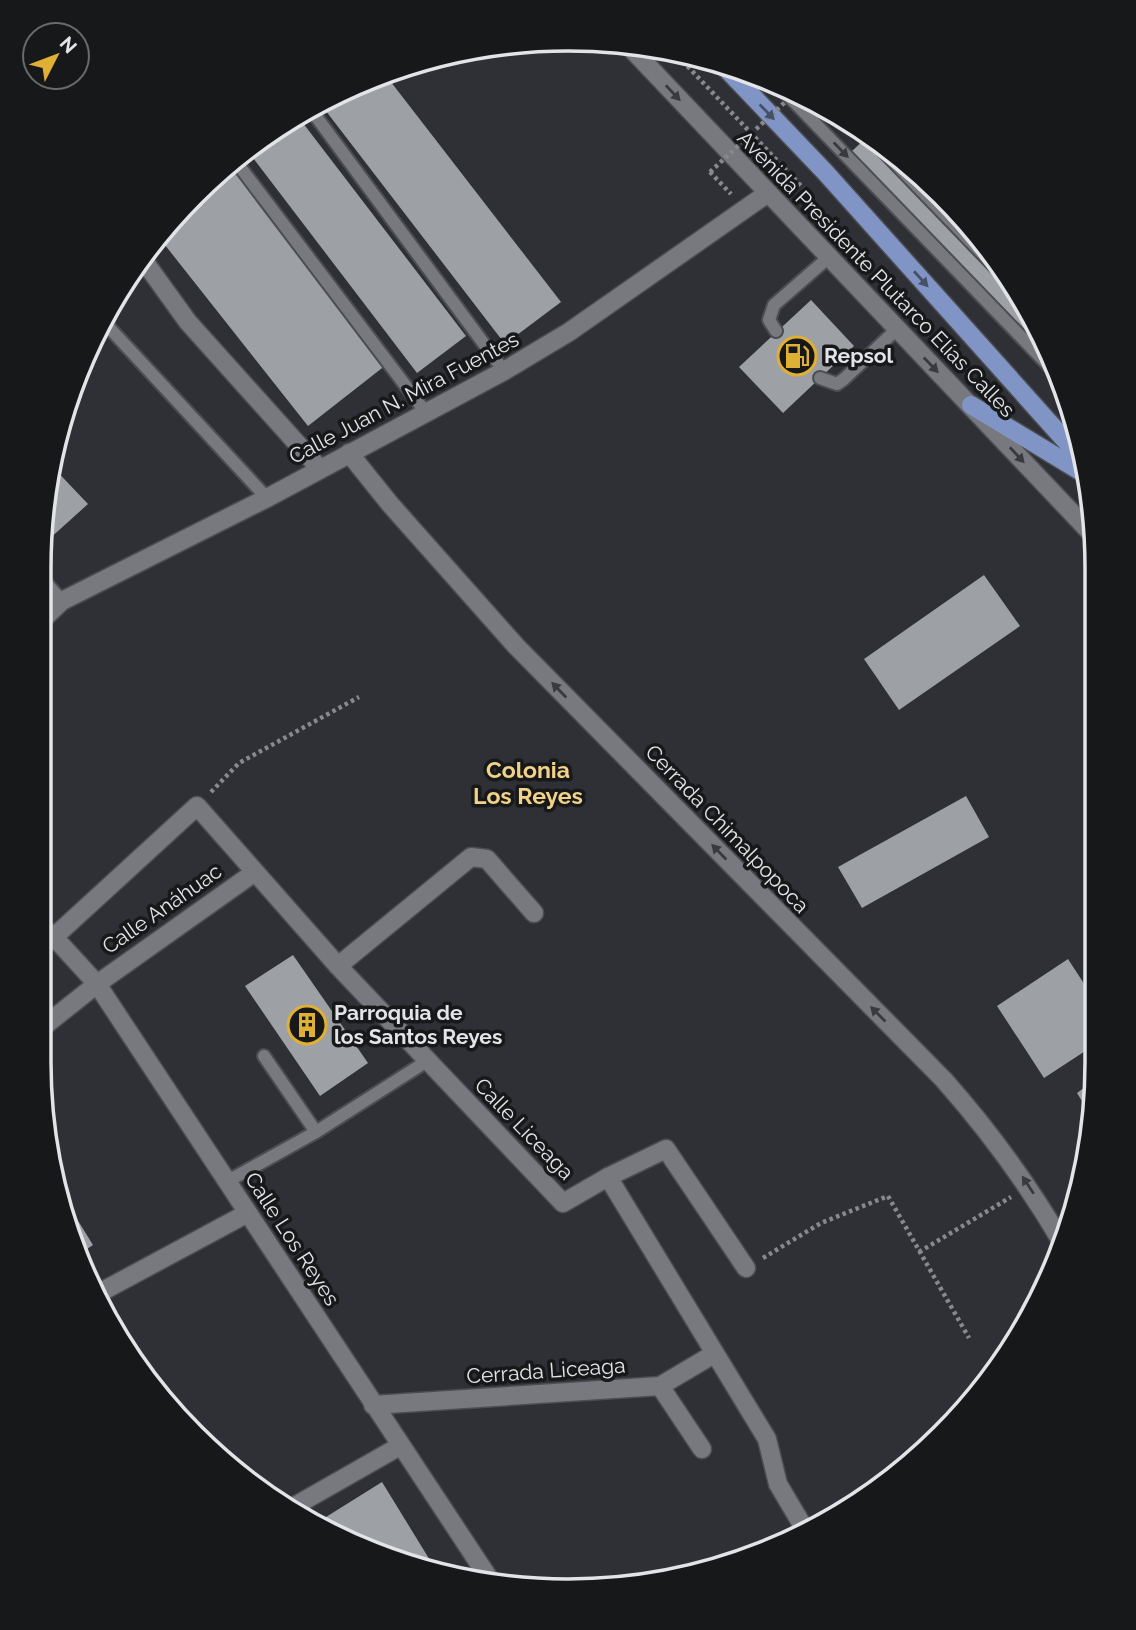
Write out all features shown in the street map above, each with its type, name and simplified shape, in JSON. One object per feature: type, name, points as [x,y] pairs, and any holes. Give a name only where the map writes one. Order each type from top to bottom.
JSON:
[{"type":"main road","name":"Avenida Presidente Plutarco Elías Calles","points":[[736,79],[825,172],[1071,446]]},
{"type":"main road","points":[[971,405],[1075,468]]},
{"type":"street","name":"Avenida Presidente Plutarco Elías Calles","points":[[637,55],[1083,525]]},
{"type":"street","name":"Calle Juan N. Mira Fuentes","points":[[51,611],[62,601],[267,498],[504,371],[569,332],[768,193]]},
{"type":"street","points":[[148,267],[188,322],[320,468]]},
{"type":"street","name":"Cerrada Chimalpopoca","points":[[349,453],[390,504],[516,646],[944,1080],[995,1138],[1029,1186],[1056,1233]]},
{"type":"street","points":[[51,929],[197,806]]},
{"type":"street","name":"Calle Liceaga","points":[[197,806],[338,966],[563,1203],[608,1177],[767,1439],[778,1484],[801,1524]]},
{"type":"street","points":[[338,966],[471,857],[487,859],[493,864],[534,913]]},
{"type":"street","name":"Calle Anáhuac","points":[[51,1020],[97,984],[255,872]]},
{"type":"street","name":"Calle Los Reyes","points":[[51,936],[97,984],[228,1181],[246,1214],[485,1572]]},
{"type":"street","points":[[608,1177],[666,1149],[746,1268]]},
{"type":"street","points":[[104,1290],[246,1214]]},
{"type":"street","name":"Cerrada Liceaga","points":[[373,1405],[660,1386],[714,1354]]},
{"type":"street","points":[[660,1386],[702,1449]]},
{"type":"street","points":[[299,1504],[400,1446]]},
{"type":"lane","points":[[797,104],[1040,356]]},
{"type":"lane","points":[[316,116],[504,371]]},
{"type":"lane","points":[[241,168],[427,414]]},
{"type":"lane","points":[[921,190],[958,229]]},
{"type":"lane","points":[[776,331],[769,320],[774,305],[828,257]]},
{"type":"lane","points":[[110,328],[267,498]]},
{"type":"lane","points":[[820,378],[837,384],[897,329]]},
{"type":"lane","points":[[51,589],[62,601]]},
{"type":"lane","points":[[264,1056],[316,1132]]},
{"type":"lane","points":[[228,1181],[316,1132],[427,1061]]},
{"type":"path","points":[[686,65],[806,191]]},
{"type":"path","points":[[710,172],[788,100]]},
{"type":"path","points":[[785,211],[825,172]]},
{"type":"path","points":[[197,806],[239,763],[359,697]]},
{"type":"path","points":[[919,1252],[1029,1186]]},
{"type":"path","points":[[746,1268],[821,1223],[888,1196],[969,1338]]},
{"type":"building","points":[[391,82],[561,302],[505,344],[326,111]]},
{"type":"building","points":[[303,124],[466,336],[417,373],[253,158]]},
{"type":"building","points":[[861,142],[934,202],[957,227],[998,281],[1034,343],[851,152]]},
{"type":"building","points":[[235,172],[386,365],[308,426],[165,245],[202,202]]},
{"type":"building","name":"Repsol","points":[[811,300],[854,346],[783,413],[739,367]]},
{"type":"building","points":[[60,474],[88,504],[52,537]]},
{"type":"building","points":[[984,575],[1020,626],[899,710],[864,659]]},
{"type":"building","points":[[966,796],[989,837],[862,908],[838,867]]},
{"type":"building","name":"Parroquia de los Santos Reyes","points":[[293,955],[368,1063],[320,1096],[245,986]]},
{"type":"building","points":[[1068,959],[1085,985],[1085,1051],[1044,1078],[997,1006]]},
{"type":"building","points":[[1084,1088],[1083,1103],[1077,1093]]},
{"type":"building","points":[[73,1213],[93,1245],[86,1250]]},
{"type":"building","points":[[382,1482],[430,1561],[370,1540],[324,1518]]},
{"type":"place","name":"Repsol","points":[[797,356]]},
{"type":"place","name":"Parroquia de los Santos Reyes","points":[[307,1025]]},
{"type":"district","name":"Colonia Los Reyes","points":[[528,783]]}]
